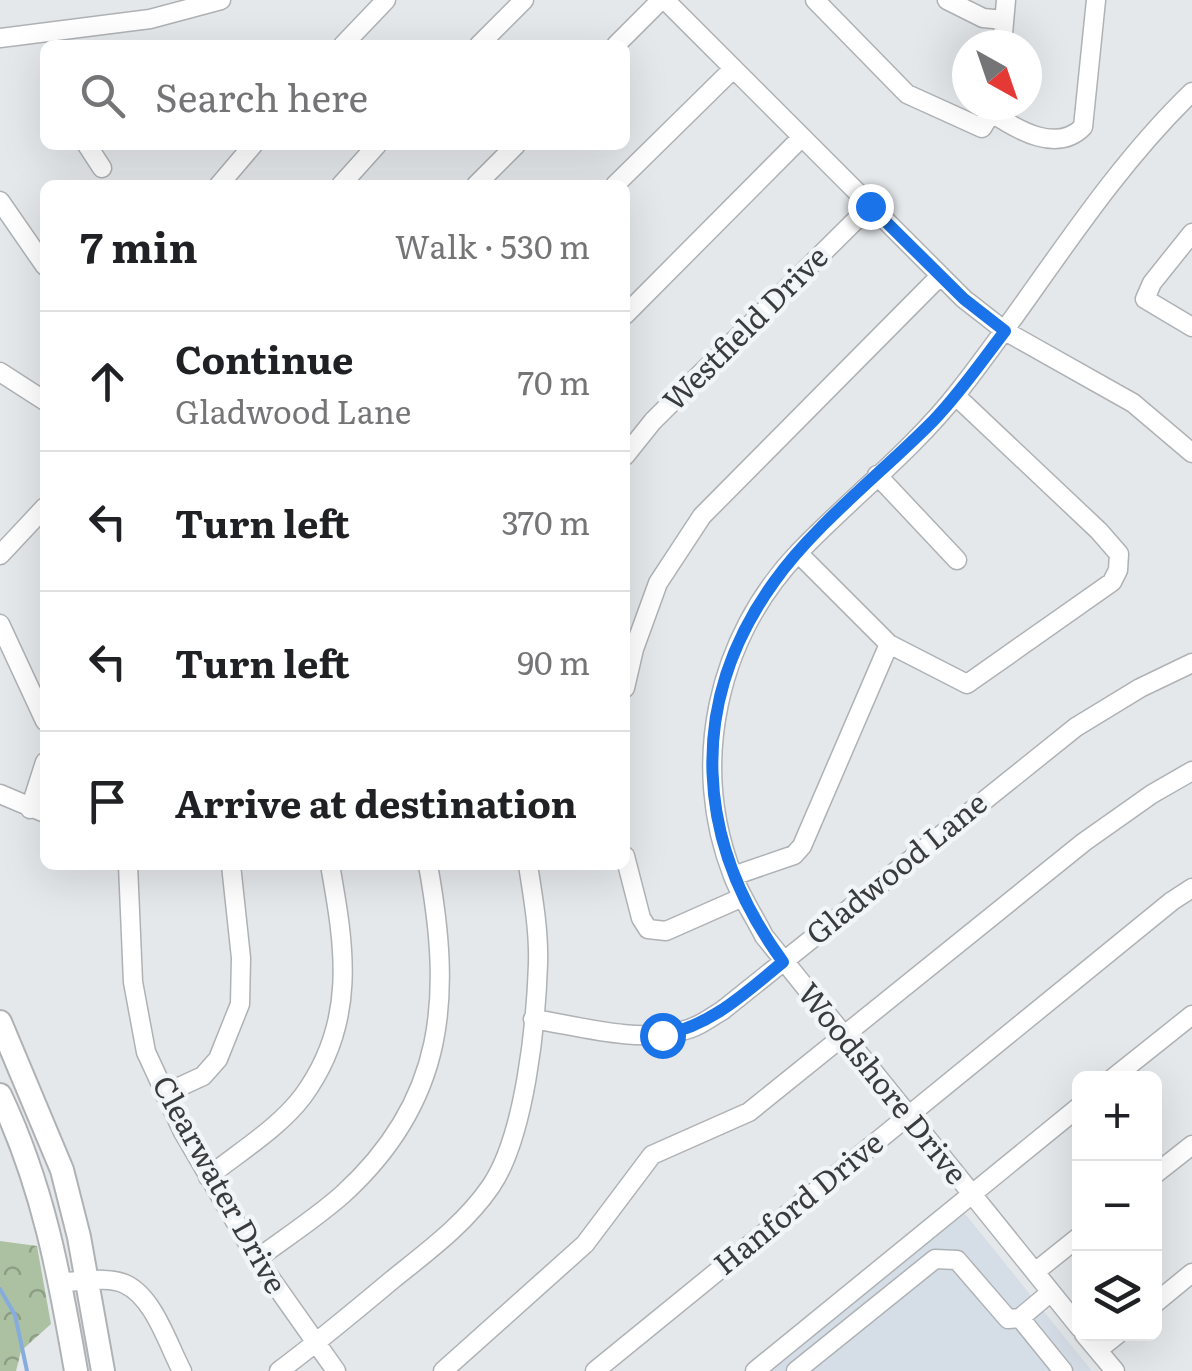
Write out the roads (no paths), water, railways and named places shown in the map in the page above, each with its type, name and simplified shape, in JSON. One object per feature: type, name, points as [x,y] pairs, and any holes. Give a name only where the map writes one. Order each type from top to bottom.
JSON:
[{"type":"main road","points":[[0,1022],[62,1170],[79,1237],[103,1371]]},
{"type":"main road","points":[[0,1095],[34,1173],[61,1282],[76,1371]]},
{"type":"street","points":[[0,38],[72,37],[220,0]]},
{"type":"street","points":[[348,40],[386,0]]},
{"type":"street","points":[[483,40],[524,0]]},
{"type":"street","points":[[621,40],[663,0],[940,276],[1005,331],[1133,404],[1192,453]]},
{"type":"street","points":[[815,0],[907,94],[952,105]]},
{"type":"street","points":[[947,0],[983,18],[1004,20]]},
{"type":"street","points":[[1003,30],[1006,0]]},
{"type":"street","points":[[1001,120],[1058,142],[1083,128],[1096,0]]},
{"type":"street","points":[[621,180],[733,69]]},
{"type":"street","name":"Woodshore Drive","points":[[1072,1318],[764,936],[733,876],[716,812],[712,732],[736,646],[776,578],[956,396],[1133,153],[1192,92]]},
{"type":"street","points":[[630,310],[802,137]]},
{"type":"street","points":[[90,150],[102,168]]},
{"type":"street","points":[[224,180],[250,150]]},
{"type":"street","points":[[346,180],[373,150]]},
{"type":"street","points":[[481,180],[511,150]]},
{"type":"street","points":[[0,201],[40,259]]},
{"type":"street","name":"Westfield Drive","points":[[630,450],[654,421],[870,206]]},
{"type":"street","points":[[1192,233],[1152,283],[1145,299],[1192,326]]},
{"type":"street","points":[[630,666],[658,582],[702,516],[940,276]]},
{"type":"street","points":[[1,375],[40,398]]},
{"type":"street","points":[[798,553],[888,644],[967,684],[1112,582],[1118,570],[1118,554],[1099,531],[956,396]]},
{"type":"street","points":[[877,475],[958,560]]},
{"type":"street","points":[[0,554],[40,512]]},
{"type":"street","points":[[0,624],[40,711]]},
{"type":"street","points":[[733,876],[794,855],[802,846],[888,644]]},
{"type":"street","name":"Gladwood Lane","points":[[532,1019],[662,1035],[685,1031],[724,1010],[1076,727],[1140,688],[1192,663]]},
{"type":"street","points":[[443,1371],[586,1244],[652,1155],[749,1112],[1084,842],[1192,771]]},
{"type":"street","points":[[0,794],[38,811]]},
{"type":"street","name":"Clearwater Drive","points":[[128,870],[133,982],[146,1052],[208,1177],[257,1260],[336,1371]]},
{"type":"street","points":[[164,1094],[203,1076],[218,1059],[240,1004],[241,958],[232,870]]},
{"type":"street","points":[[208,1177],[302,1098],[331,1040],[345,978],[344,944],[331,870]]},
{"type":"street","points":[[257,1260],[342,1195],[408,1116],[435,1046],[441,987],[439,925],[429,870]]},
{"type":"street","points":[[279,1371],[450,1233],[494,1182],[520,1110],[532,1019],[538,963],[529,870]]},
{"type":"street","points":[[629,870],[641,918],[648,929],[666,931],[743,897]]},
{"type":"street","name":"Hanford Drive","points":[[595,1371],[1192,888]]},
{"type":"street","points":[[1122,1071],[1192,1015]]},
{"type":"street","points":[[755,1371],[1072,1112]]},
{"type":"street","points":[[1162,1168],[1192,1144]]},
{"type":"street","points":[[1035,1272],[1072,1242]]},
{"type":"street","points":[[796,1371],[935,1258],[957,1260],[1008,1320],[1020,1318],[1052,1292]]},
{"type":"street","points":[[1162,1297],[1192,1273]]},
{"type":"street","points":[[61,1282],[124,1282],[147,1303],[182,1371]]},
{"type":"street","points":[[1020,1318],[1063,1371]]},
{"type":"street","points":[[1090,1341],[1113,1370]]},
{"type":"street","points":[[1098,1350],[1109,1341]]},
{"type":"waterway","points":[[0,1289],[15,1315],[27,1371]]}]
